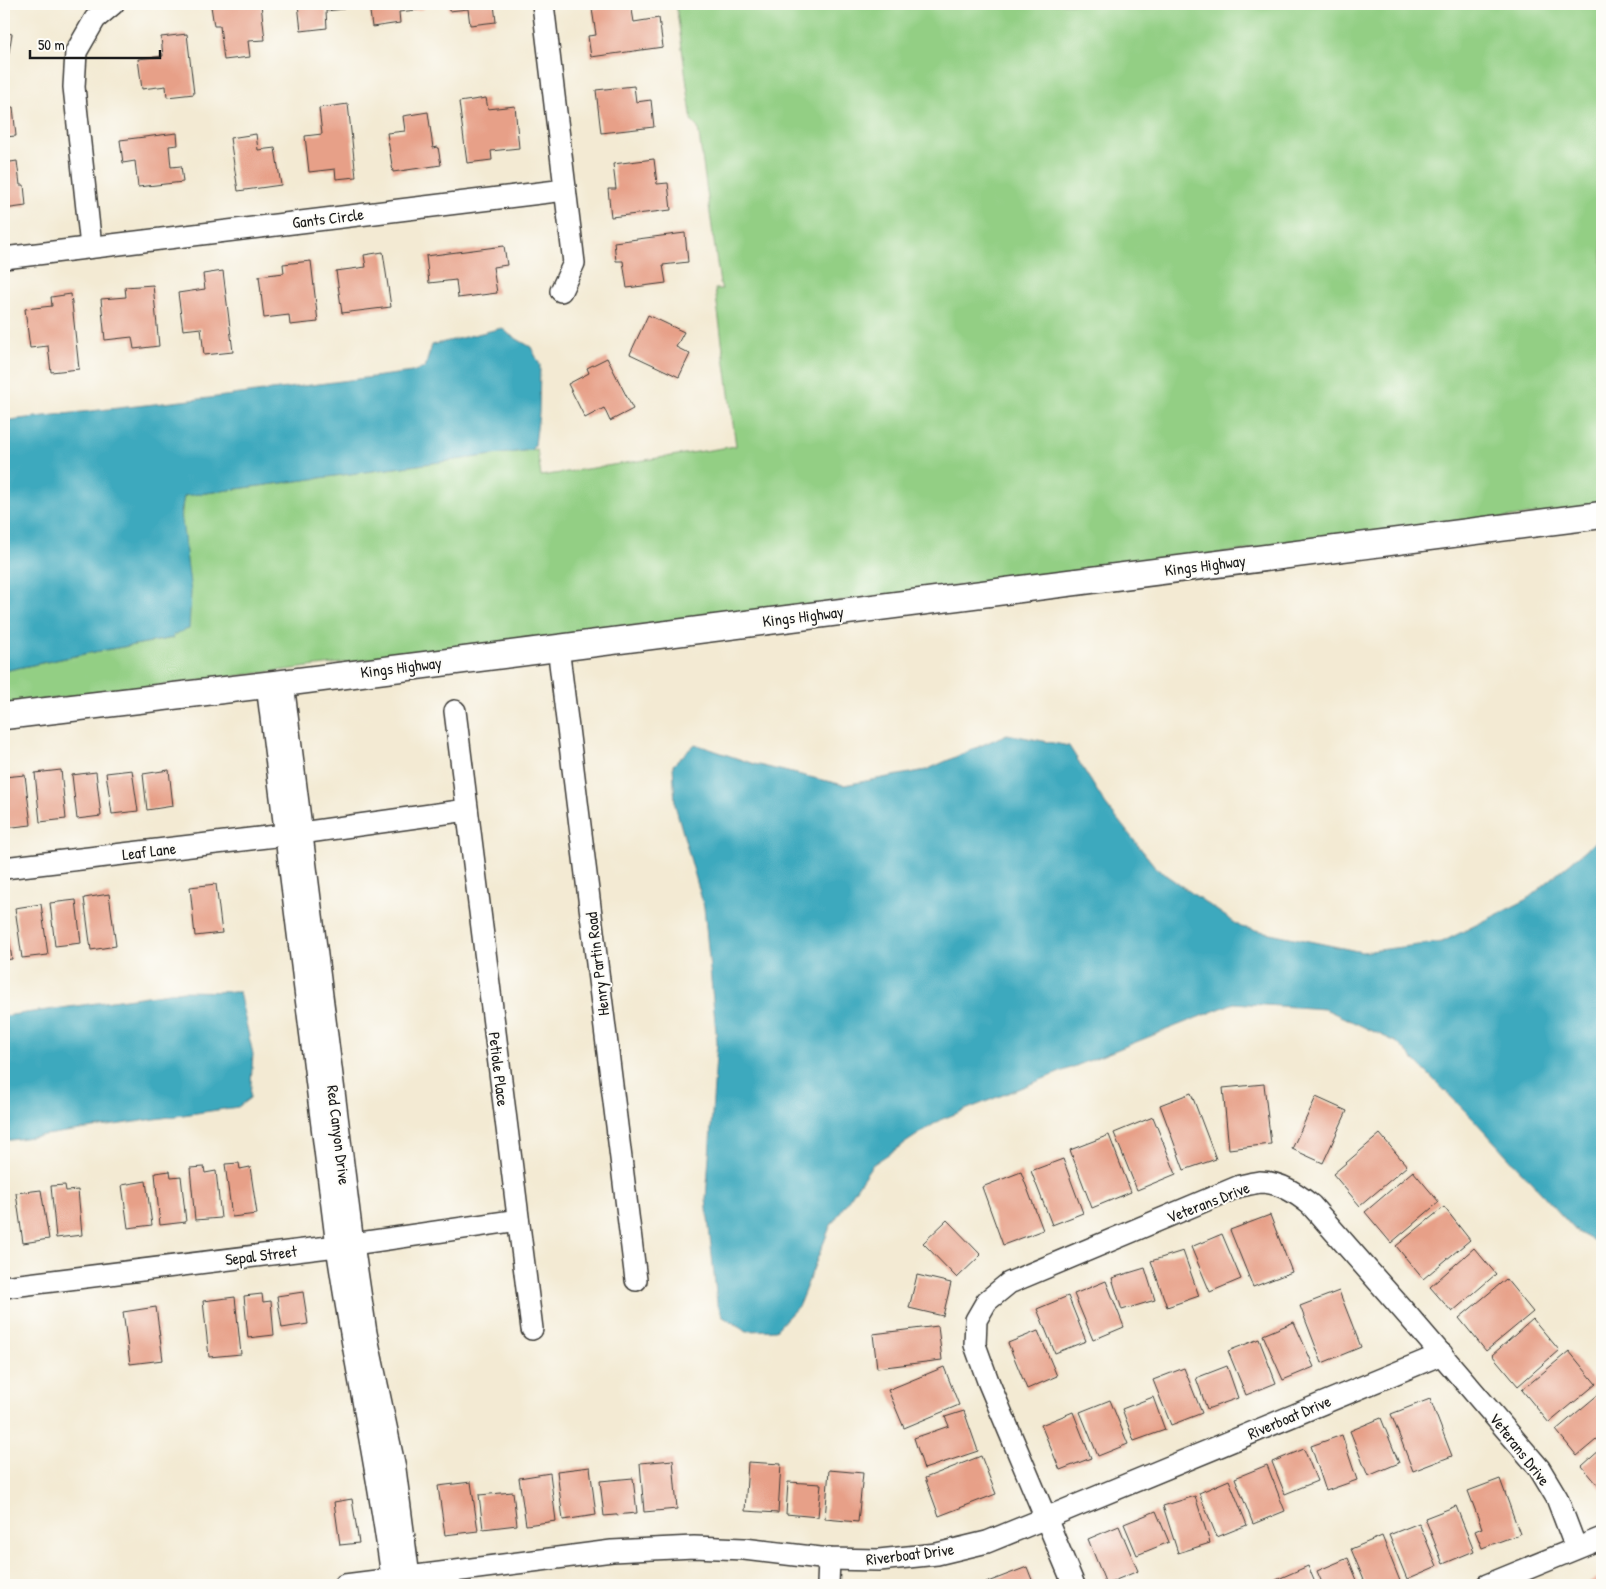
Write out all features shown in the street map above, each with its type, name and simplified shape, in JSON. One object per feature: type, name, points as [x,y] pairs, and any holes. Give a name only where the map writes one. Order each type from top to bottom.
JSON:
[{"type":"street","points":[[91,248],[74,87],[76,52],[95,19],[113,4]]},
{"type":"street","points":[[543,4],[574,263],[561,291]]},
{"type":"street","name":"Gants Circle","points":[[4,258],[565,190]]},
{"type":"street","name":"Kings Highway","points":[[4,716],[275,684],[1602,515]]},
{"type":"street","name":"Henry Partin Road","points":[[558,647],[636,1280]]},
{"type":"street","name":"Red Canyon Drive","points":[[275,684],[345,1245],[366,1332],[394,1470],[401,1581]]},
{"type":"street","name":"Petiole Place","points":[[455,711],[532,1329]]},
{"type":"street","points":[[293,834],[467,810]]},
{"type":"street","name":"Leaf Lane","points":[[4,868],[293,834]]},
{"type":"street","name":"Veterans Drive","points":[[1074,1585],[988,1381],[975,1345],[976,1320],[987,1301],[1009,1283],[1240,1186],[1260,1182],[1292,1190],[1311,1205],[1442,1354],[1539,1468],[1557,1498],[1576,1548]]},
{"type":"street","name":"Sepal Street","points":[[4,1287],[345,1245],[518,1220]]},
{"type":"street","name":"Riverboat Drive","points":[[345,1585],[401,1581],[612,1551],[694,1547],[829,1559],[879,1560],[937,1554],[987,1542],[1442,1354]]},
{"type":"street","points":[[1487,1585],[1602,1538]]},
{"type":"street","points":[[828,1585],[829,1559]]},
{"type":"green space","points":[[676,4],[1602,4],[1602,506],[4,705],[4,671],[173,638],[183,496],[537,449],[541,476],[736,446],[715,289],[722,289],[698,128],[692,122]]},
{"type":"water","points":[[502,328],[531,347],[540,365],[539,413],[535,445],[531,450],[184,496],[181,513],[191,592],[189,629],[173,635],[174,638],[4,671],[4,421],[209,398],[412,372],[425,367],[432,345]]},
{"type":"water","points":[[1007,734],[1069,746],[1106,805],[1157,869],[1241,927],[1362,952],[1442,942],[1526,900],[1602,836],[1602,1245],[1577,1232],[1476,1122],[1396,1042],[1325,1009],[1234,1003],[940,1120],[872,1165],[830,1227],[799,1305],[776,1330],[747,1331],[723,1317],[717,1303],[706,1199],[717,1042],[704,907],[675,805],[673,765],[695,744],[754,764],[844,785],[926,770]]},
{"type":"water","points":[[183,991],[239,992],[253,1054],[250,1098],[238,1107],[4,1141],[4,1016]]},
{"type":"building","points":[[261,4],[265,40],[248,41],[250,57],[224,60],[220,26],[214,26],[211,6]]},
{"type":"building","points":[[298,4],[344,4],[344,9],[326,11],[327,28],[301,31]]},
{"type":"building","points":[[369,4],[423,4],[424,9],[399,12],[400,23],[372,27]]},
{"type":"building","points":[[448,4],[494,4],[496,22],[470,25],[468,9],[449,11]]},
{"type":"building","points":[[631,4],[634,22],[659,18],[663,47],[591,57],[588,36],[596,35],[592,9]]},
{"type":"building","points":[[4,32],[12,34],[8,58],[4,57]]},
{"type":"building","points":[[187,34],[194,94],[167,97],[166,86],[142,89],[138,59],[163,56],[161,37]]},
{"type":"building","points":[[634,86],[636,102],[651,100],[654,127],[601,133],[596,90]]},
{"type":"building","points":[[486,98],[488,109],[515,106],[519,148],[491,151],[492,160],[467,163],[459,102]]},
{"type":"building","points":[[4,104],[5,108],[13,107],[16,136],[4,137]]},
{"type":"building","points":[[348,104],[356,177],[336,179],[335,169],[309,172],[305,136],[322,134],[319,108]]},
{"type":"building","points":[[428,112],[433,148],[438,147],[441,165],[393,172],[387,133],[405,131],[403,116]]},
{"type":"building","points":[[177,133],[178,145],[169,146],[171,167],[181,166],[183,182],[138,187],[135,161],[123,163],[120,140]]},
{"type":"building","points":[[256,134],[258,150],[275,148],[281,185],[238,191],[230,138]]},
{"type":"building","points":[[654,159],[657,184],[668,183],[671,210],[611,217],[608,189],[616,189],[613,164]]},
{"type":"building","points":[[17,161],[20,185],[24,185],[26,206],[4,209],[4,163]]},
{"type":"building","points":[[685,233],[688,262],[663,265],[666,283],[627,288],[623,261],[616,261],[614,242]]},
{"type":"building","points":[[504,246],[507,265],[493,267],[497,293],[458,298],[456,280],[429,283],[426,256]]},
{"type":"building","points":[[383,252],[391,307],[342,313],[336,271],[366,267],[364,255]]},
{"type":"building","points":[[311,261],[318,322],[290,325],[289,315],[264,318],[259,276],[284,273],[283,264]]},
{"type":"building","points":[[223,271],[233,352],[204,355],[201,328],[183,330],[178,293],[205,289],[203,274]]},
{"type":"building","points":[[153,285],[159,346],[134,349],[132,337],[105,340],[101,299],[126,297],[125,287]]},
{"type":"building","points":[[71,294],[79,369],[51,372],[48,346],[30,348],[25,309],[52,306],[51,297]]},
{"type":"building","points":[[648,315],[684,332],[676,347],[690,354],[679,377],[630,354]]},
{"type":"building","points":[[607,358],[633,409],[610,421],[604,408],[585,418],[568,384],[589,373],[587,368]]},
{"type":"building","points":[[61,770],[66,819],[40,822],[35,773]]},
{"type":"building","points":[[132,770],[138,811],[112,814],[106,773]]},
{"type":"building","points":[[169,770],[173,806],[147,810],[143,774]]},
{"type":"building","points":[[96,772],[101,816],[77,819],[72,775]]},
{"type":"building","points":[[25,775],[31,825],[4,828],[4,777]]},
{"type":"building","points":[[216,884],[222,933],[195,936],[190,887]]},
{"type":"building","points":[[109,894],[116,946],[91,950],[84,898]]},
{"type":"building","points":[[76,900],[81,943],[55,946],[50,903]]},
{"type":"building","points":[[41,904],[48,955],[22,958],[15,908]]},
{"type":"building","points":[[4,908],[12,959],[4,960]]},
{"type":"building","points":[[1264,1084],[1271,1144],[1229,1149],[1223,1088]]},
{"type":"building","points":[[1191,1093],[1216,1159],[1184,1170],[1160,1105]]},
{"type":"building","points":[[1316,1097],[1347,1111],[1323,1163],[1292,1149]]},
{"type":"building","points":[[1153,1117],[1176,1174],[1137,1190],[1114,1133]]},
{"type":"building","points":[[1380,1134],[1407,1166],[1360,1206],[1333,1174]]},
{"type":"building","points":[[1109,1135],[1131,1192],[1092,1208],[1070,1150]]},
{"type":"building","points":[[1063,1159],[1083,1213],[1052,1225],[1031,1171]]},
{"type":"building","points":[[239,1163],[240,1169],[250,1167],[257,1214],[232,1217],[225,1164]]},
{"type":"building","points":[[204,1167],[205,1173],[216,1171],[221,1218],[195,1220],[190,1168]]},
{"type":"building","points":[[170,1171],[171,1177],[181,1176],[186,1222],[160,1225],[155,1173]]},
{"type":"building","points":[[1413,1171],[1439,1202],[1391,1243],[1365,1212]]},
{"type":"building","points":[[1021,1172],[1043,1230],[1003,1245],[982,1187]]},
{"type":"building","points":[[146,1181],[152,1225],[128,1228],[122,1185]]},
{"type":"building","points":[[65,1185],[66,1191],[78,1190],[82,1235],[56,1238],[51,1186]]},
{"type":"building","points":[[41,1190],[49,1239],[23,1243],[16,1193]]},
{"type":"building","points":[[1444,1207],[1470,1240],[1423,1279],[1396,1246]]},
{"type":"building","points":[[1270,1215],[1292,1272],[1253,1287],[1230,1230]]},
{"type":"building","points":[[947,1220],[981,1255],[957,1278],[923,1243]]},
{"type":"building","points":[[1222,1234],[1241,1279],[1210,1292],[1191,1247]]},
{"type":"building","points":[[1474,1248],[1496,1274],[1452,1312],[1430,1287]]},
{"type":"building","points":[[1183,1251],[1199,1296],[1167,1307],[1151,1261]]},
{"type":"building","points":[[1145,1268],[1155,1300],[1122,1310],[1112,1278]]},
{"type":"building","points":[[917,1275],[951,1283],[943,1316],[909,1308]]},
{"type":"building","points":[[1506,1279],[1533,1312],[1486,1351],[1459,1318]]},
{"type":"building","points":[[1106,1281],[1124,1327],[1093,1340],[1074,1294]]},
{"type":"building","points":[[1339,1291],[1361,1347],[1322,1363],[1300,1306]]},
{"type":"building","points":[[303,1292],[308,1324],[282,1328],[277,1296]]},
{"type":"building","points":[[262,1294],[263,1302],[271,1301],[274,1335],[248,1338],[244,1296]]},
{"type":"building","points":[[1068,1296],[1086,1341],[1055,1353],[1037,1309]]},
{"type":"building","points":[[235,1297],[241,1354],[209,1357],[203,1301]]},
{"type":"building","points":[[156,1307],[163,1360],[130,1364],[123,1312]]},
{"type":"building","points":[[1533,1319],[1559,1350],[1518,1386],[1492,1355]]},
{"type":"building","points":[[1294,1322],[1314,1367],[1283,1380],[1263,1335]]},
{"type":"building","points":[[938,1326],[942,1360],[877,1368],[873,1334]]},
{"type":"building","points":[[1038,1331],[1057,1376],[1027,1389],[1008,1343]]},
{"type":"building","points":[[1259,1339],[1276,1383],[1246,1395],[1228,1351]]},
{"type":"building","points":[[1569,1351],[1596,1384],[1549,1423],[1522,1390]]},
{"type":"building","points":[[1227,1366],[1238,1398],[1207,1409],[1196,1378]]},
{"type":"building","points":[[944,1367],[959,1405],[904,1428],[888,1390]]},
{"type":"building","points":[[1184,1368],[1202,1413],[1171,1425],[1153,1380]]},
{"type":"building","points":[[1600,1393],[1602,1395],[1602,1435],[1577,1456],[1556,1430]]},
{"type":"building","points":[[1153,1397],[1165,1430],[1134,1441],[1122,1409]]},
{"type":"building","points":[[1430,1399],[1452,1456],[1413,1471],[1391,1414]]},
{"type":"building","points":[[1110,1400],[1128,1444],[1098,1456],[1080,1412]]},
{"type":"building","points":[[964,1411],[978,1451],[924,1469],[914,1438],[949,1426],[945,1417]]},
{"type":"building","points":[[1073,1412],[1091,1458],[1060,1470],[1041,1425]]},
{"type":"building","points":[[1381,1418],[1399,1463],[1368,1476],[1350,1431]]},
{"type":"building","points":[[1342,1435],[1357,1480],[1326,1491],[1311,1446]]},
{"type":"building","points":[[1602,1448],[1602,1490],[1582,1466]]},
{"type":"building","points":[[1304,1449],[1317,1481],[1285,1494],[1272,1462]]},
{"type":"building","points":[[981,1456],[996,1494],[939,1516],[925,1478]]},
{"type":"building","points":[[673,1460],[677,1509],[644,1512],[640,1463]]},
{"type":"building","points":[[748,1462],[781,1464],[778,1513],[745,1511]]},
{"type":"building","points":[[1267,1465],[1285,1511],[1253,1524],[1235,1478]]},
{"type":"building","points":[[590,1467],[596,1515],[563,1520],[557,1471]]},
{"type":"building","points":[[829,1470],[863,1473],[858,1522],[825,1519]]},
{"type":"building","points":[[550,1473],[556,1521],[526,1525],[519,1478]]},
{"type":"building","points":[[633,1478],[637,1513],[604,1516],[600,1481]]},
{"type":"building","points":[[1500,1479],[1520,1534],[1482,1548],[1475,1531],[1482,1528],[1468,1491]]},
{"type":"building","points":[[1229,1480],[1247,1525],[1217,1537],[1199,1493]]},
{"type":"building","points":[[471,1482],[478,1531],[445,1535],[438,1486]]},
{"type":"building","points":[[788,1482],[821,1484],[818,1517],[786,1514]]},
{"type":"building","points":[[513,1492],[517,1525],[483,1529],[479,1495]]},
{"type":"building","points":[[1195,1496],[1210,1543],[1178,1553],[1163,1506]]},
{"type":"building","points":[[352,1499],[359,1543],[340,1545],[334,1502]]},
{"type":"building","points":[[1456,1506],[1474,1551],[1443,1564],[1425,1518]]},
{"type":"building","points":[[1156,1511],[1169,1542],[1137,1555],[1124,1524]]},
{"type":"building","points":[[1419,1523],[1437,1566],[1407,1579],[1389,1535]]},
{"type":"building","points":[[1119,1526],[1138,1571],[1106,1584],[1088,1539]]},
{"type":"building","points":[[1382,1536],[1400,1581],[1390,1585],[1366,1585],[1351,1549]]},
{"type":"building","points":[[1348,1558],[1359,1585],[1323,1585],[1317,1571]]},
{"type":"building","points":[[1308,1566],[1316,1585],[1279,1585],[1276,1580]]},
{"type":"building","points":[[1027,1567],[1034,1585],[980,1585]]},
{"type":"building","points":[[1602,1577],[1602,1585],[1583,1585]]},
{"type":"building","points":[[688,1581],[688,1585],[655,1585],[655,1584]]}]
